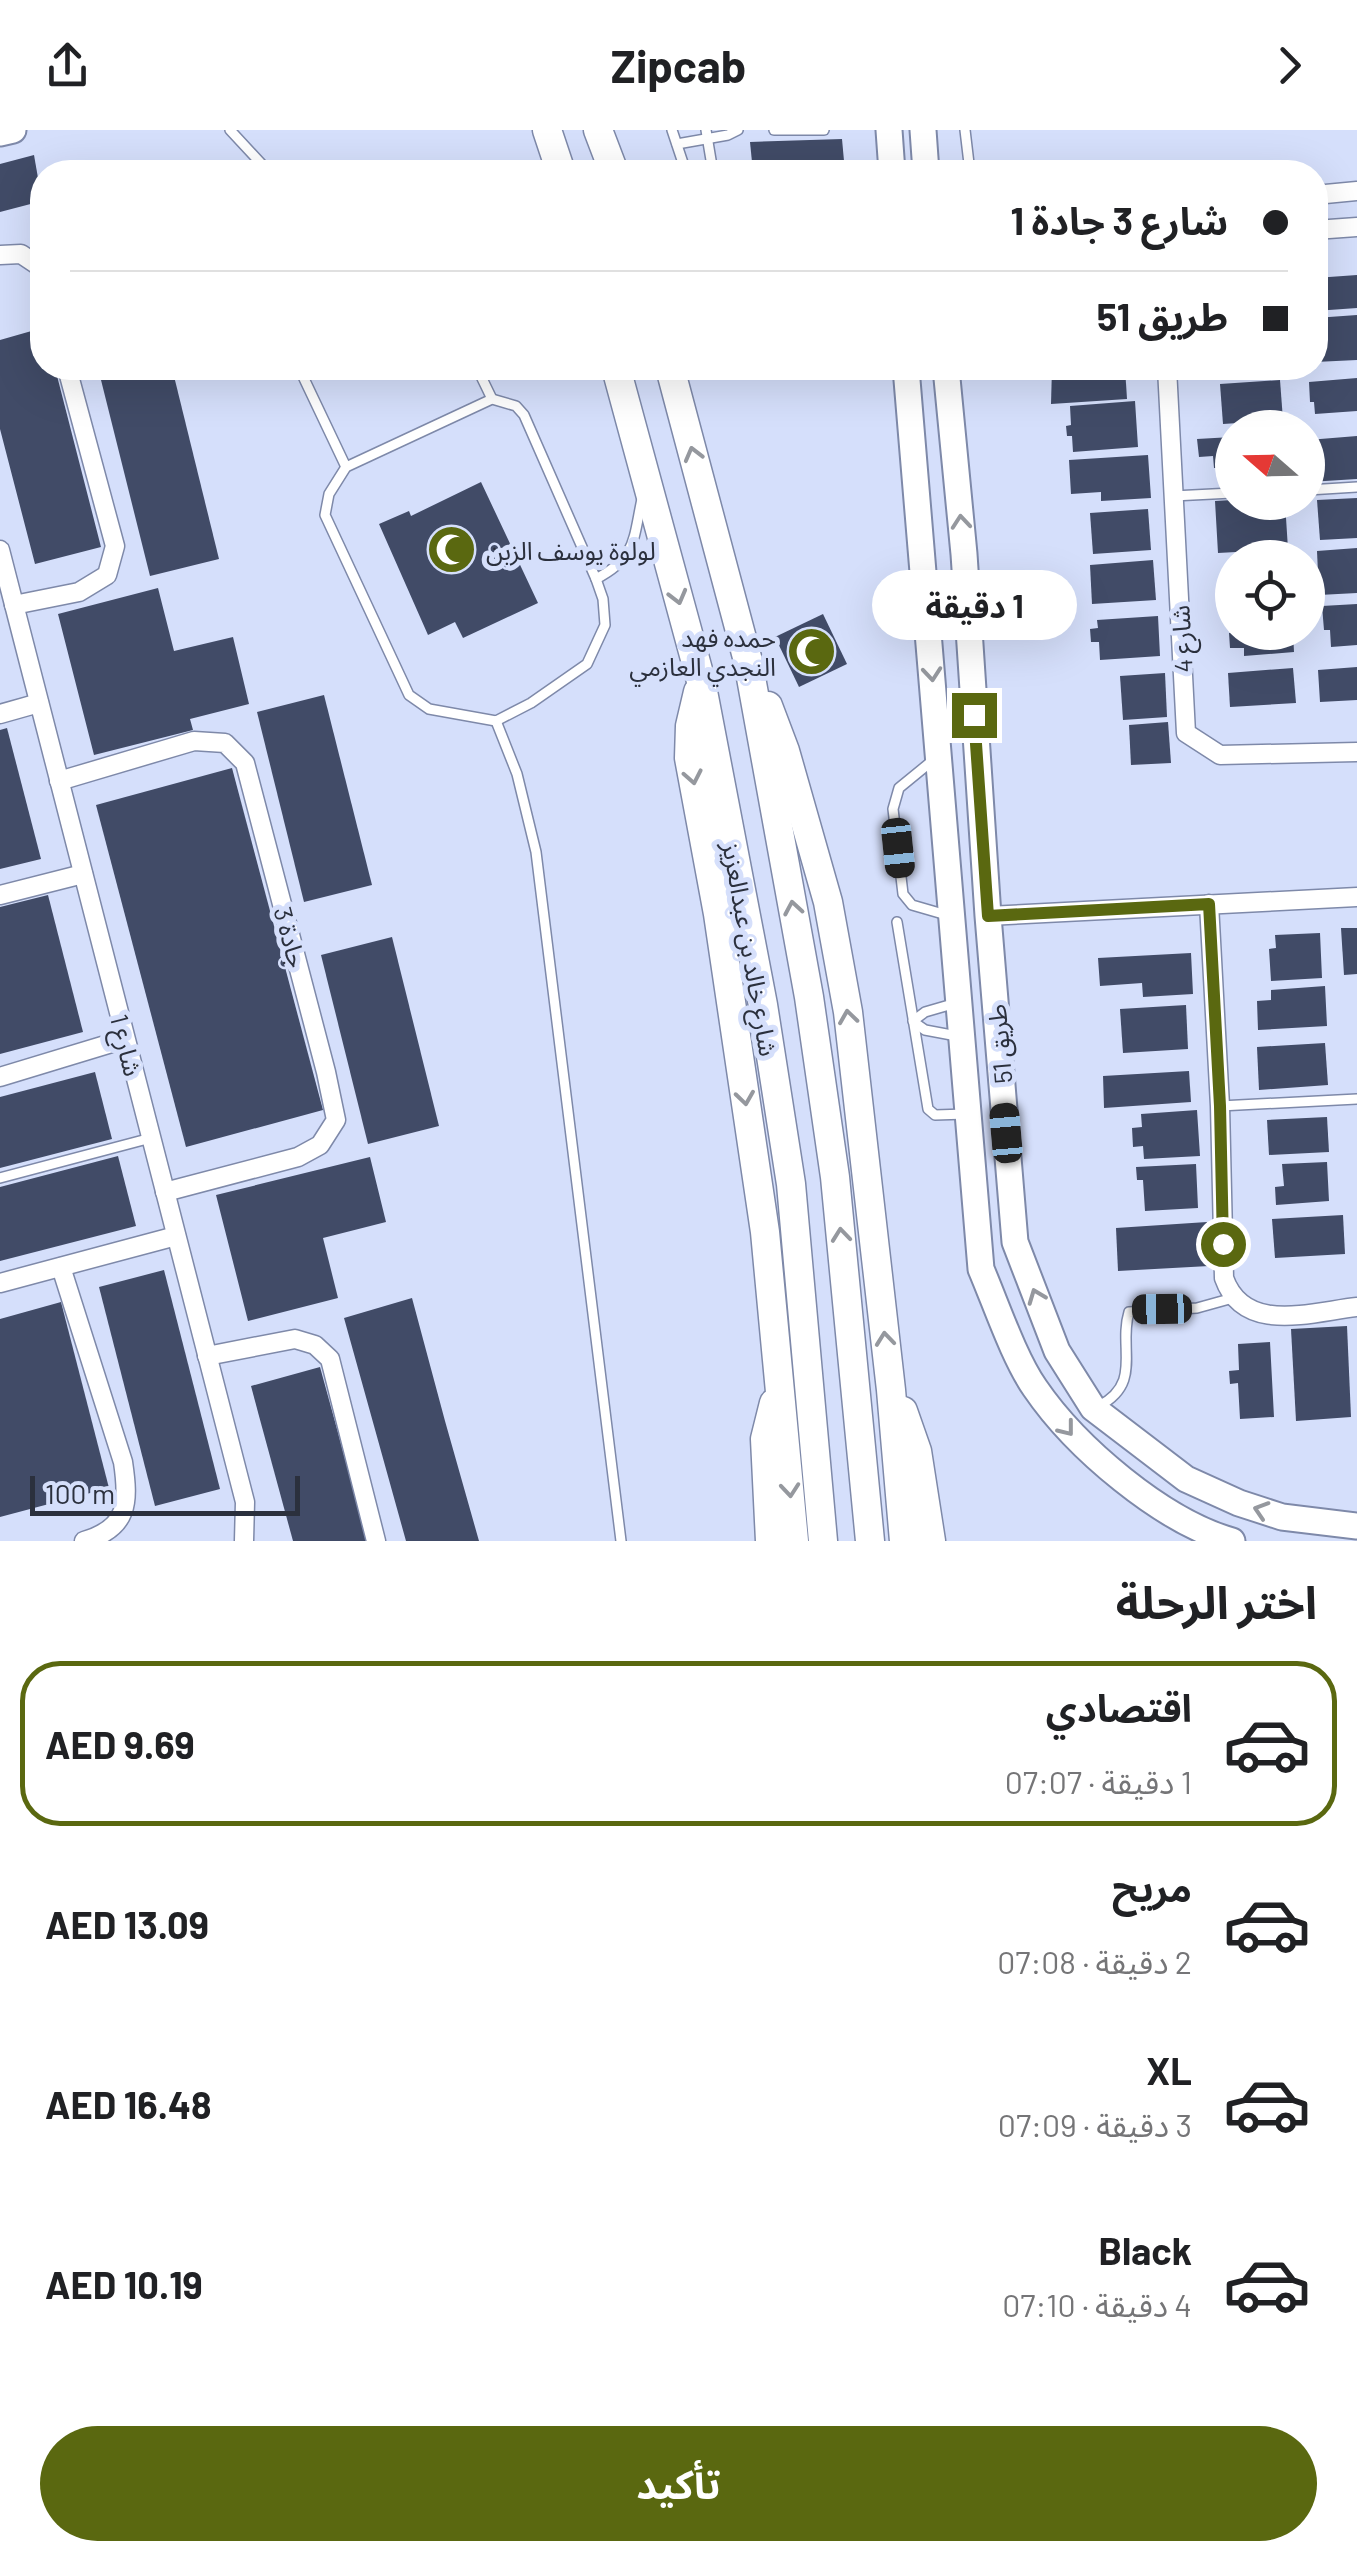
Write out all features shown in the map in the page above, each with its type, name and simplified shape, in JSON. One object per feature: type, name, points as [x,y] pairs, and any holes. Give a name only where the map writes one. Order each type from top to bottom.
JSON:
[{"type":"main road","points":[[598,130],[609,160]]},
{"type":"main road","name":"شارع خالد بن عبدالعزيز","points":[[619,380],[701,681],[763,1006],[791,1184],[823,1541]]},
{"type":"main road","name":"شارع خالد بن عبدالعزيز","points":[[673,380],[748,662],[812,1015],[835,1177],[870,1541]]},
{"type":"main road","points":[[748,662],[785,751],[828,902],[848,1012],[904,1541]]},
{"type":"main road","points":[[701,681],[690,726],[689,758],[718,914],[762,1213],[794,1541]]},
{"type":"main road","points":[[770,1541],[765,1439],[781,1383]]},
{"type":"main road","points":[[891,1390],[906,1417],[917,1451],[931,1541]]},
{"type":"street","points":[[0,133],[13,130]]},
{"type":"street","points":[[889,130],[890,160]]},
{"type":"street","points":[[922,130],[925,160]]},
{"type":"street","points":[[1328,194],[1357,191]]},
{"type":"street","points":[[1328,229],[1357,227]]},
{"type":"street","points":[[0,256],[21,254],[30,260]]},
{"type":"street","points":[[14,605],[79,592],[108,575],[115,546],[70,380]]},
{"type":"street","name":"طريق 51","points":[[907,380],[981,1269],[1032,1385],[1080,1446],[1155,1502],[1232,1541]]},
{"type":"street","name":"طريق 51","points":[[947,380],[1015,1242],[1057,1351],[1094,1408],[1186,1480],[1282,1517],[1357,1526]]},
{"type":"street","name":"شارع 4","points":[[1168,380],[1186,733],[1220,755],[1357,752]]},
{"type":"street","name":"شارع 1","points":[[0,550],[245,1502],[244,1541]]},
{"type":"street","points":[[926,598],[966,594]]},
{"type":"street","points":[[928,632],[968,628]]},
{"type":"street","points":[[0,714],[39,703]]},
{"type":"street","name":"جادة 3","points":[[59,781],[194,741],[224,743],[246,764],[326,1072],[336,1120],[320,1146],[298,1157],[165,1192]]},
{"type":"street","points":[[0,895],[83,874]]},
{"type":"street","points":[[988,916],[1357,896]]},
{"type":"street","points":[[1209,904],[1224,1278],[1233,1298],[1249,1311],[1269,1317],[1357,1307]]},
{"type":"street","points":[[0,1077],[126,1039]]},
{"type":"street","points":[[969,1125],[1006,1133]]},
{"type":"street","points":[[0,1283],[176,1236]]},
{"type":"street","points":[[61,1267],[127,1488],[124,1512],[113,1529],[84,1541]]},
{"type":"street","points":[[207,1356],[294,1339],[315,1346],[330,1359],[376,1541]]},
{"type":"lane","points":[[230,130],[257,160]]},
{"type":"lane","points":[[672,130],[682,160]]},
{"type":"lane","points":[[676,144],[706,134],[738,130]]},
{"type":"lane","points":[[774,130],[824,130]]},
{"type":"lane","points":[[966,130],[969,160]]},
{"type":"lane","points":[[706,134],[710,160]]},
{"type":"lane","points":[[304,380],[346,466]]},
{"type":"lane","points":[[483,380],[492,399]]},
{"type":"lane","points":[[492,399],[516,406],[524,415],[603,599],[605,625],[587,664],[496,721],[428,709],[409,696],[325,516],[329,494],[346,466],[492,399]]},
{"type":"lane","points":[[596,579],[624,562],[632,548],[647,477]]},
{"type":"lane","points":[[1325,489],[1357,487]]},
{"type":"lane","points":[[1174,496],[1215,495]]},
{"type":"lane","points":[[496,721],[517,774],[536,852],[620,1541]]},
{"type":"lane","points":[[938,756],[900,788],[893,809],[903,894],[912,906],[952,916]]},
{"type":"lane","points":[[897,922],[928,1109],[935,1115],[969,1125]]},
{"type":"lane","points":[[914,1021],[925,1012],[959,1002]]},
{"type":"lane","points":[[914,1021],[924,1030],[963,1037]]},
{"type":"lane","points":[[1220,1106],[1357,1099]]},
{"type":"lane","points":[[0,1178],[151,1138]]},
{"type":"lane","points":[[1094,1408],[1116,1394],[1125,1378],[1129,1312],[1197,1308],[1233,1298]]},
{"type":"building","points":[[842,139],[844,160],[752,160],[750,142]]},
{"type":"building","points":[[34,155],[35,160],[30,160],[30,204],[0,212],[0,164]]},
{"type":"building","points":[[1357,275],[1357,308],[1328,310],[1328,277]]},
{"type":"building","points":[[1357,315],[1357,360],[1328,361],[1328,317]]},
{"type":"building","points":[[30,331],[30,380],[58,380],[101,547],[35,564],[0,429],[0,340]]},
{"type":"building","points":[[1357,378],[1357,411],[1325,413],[1325,410],[1315,410],[1309,382]]},
{"type":"building","points":[[101,380],[175,380],[219,559],[150,576]]},
{"type":"building","points":[[1052,380],[1126,380],[1127,399],[1051,404]]},
{"type":"building","points":[[1280,380],[1282,410],[1222,410],[1220,384]]},
{"type":"building","points":[[1135,401],[1138,447],[1073,452],[1072,436],[1067,436],[1066,426],[1071,425],[1070,406]]},
{"type":"building","points":[[1357,436],[1357,479],[1325,481],[1325,439]]},
{"type":"building","points":[[1215,438],[1215,468],[1213,456],[1199,457],[1197,439]]},
{"type":"building","points":[[1148,455],[1151,498],[1101,501],[1101,492],[1071,494],[1069,460]]},
{"type":"building","name":"لولوة يوسف الزبن","points":[[481,482],[538,603],[463,638],[455,622],[428,635],[379,524],[409,511],[411,516]]},
{"type":"building","points":[[1357,498],[1357,538],[1320,540],[1318,520],[1325,520],[1325,500]]},
{"type":"building","points":[[1148,509],[1151,550],[1093,554],[1090,513]]},
{"type":"building","points":[[1216,520],[1286,520],[1287,540],[1217,540]]},
{"type":"building","points":[[1357,548],[1357,593],[1325,595],[1325,550]]},
{"type":"building","points":[[1153,560],[1156,600],[1092,604],[1090,565]]},
{"type":"building","points":[[158,588],[174,651],[233,637],[249,704],[190,719],[193,730],[94,755],[58,614]]},
{"type":"building","points":[[1357,604],[1357,645],[1331,647],[1330,630],[1325,630],[1325,606]]},
{"type":"building","name":"حمده فهد النجدي العازمي","points":[[823,614],[847,664],[799,687],[775,637]]},
{"type":"building","points":[[1158,616],[1160,656],[1100,660],[1099,642],[1091,642],[1090,629],[1098,628],[1097,620]]},
{"type":"building","points":[[1244,650],[1294,650],[1294,652],[1244,656]]},
{"type":"building","points":[[1357,667],[1357,700],[1320,702],[1318,670]]},
{"type":"building","points":[[1293,668],[1296,703],[1230,707],[1228,673]]},
{"type":"building","points":[[1165,673],[1167,717],[1123,720],[1120,676]]},
{"type":"building","points":[[324,695],[372,885],[304,902],[257,712]]},
{"type":"building","points":[[1168,722],[1171,763],[1131,765],[1129,725]]},
{"type":"building","points":[[7,728],[41,859],[0,869],[0,730]]},
{"type":"building","points":[[232,768],[323,1110],[186,1147],[96,805]]},
{"type":"building","points":[[48,895],[83,1032],[0,1054],[0,907]]},
{"type":"building","points":[[1341,928],[1357,928],[1357,974],[1344,975]]},
{"type":"building","points":[[1320,933],[1322,978],[1271,981],[1269,949],[1276,948],[1275,935]]},
{"type":"building","points":[[392,937],[439,1126],[368,1144],[321,955]]},
{"type":"building","points":[[1191,953],[1193,994],[1143,997],[1142,983],[1100,986],[1098,958]]},
{"type":"building","points":[[1325,986],[1327,1026],[1258,1030],[1257,1001],[1271,1000],[1271,990]]},
{"type":"building","points":[[1186,1005],[1188,1049],[1123,1053],[1120,1009]]},
{"type":"building","points":[[1325,1043],[1328,1085],[1259,1090],[1257,1047]]},
{"type":"building","points":[[1189,1071],[1191,1102],[1104,1108],[1103,1076]]},
{"type":"building","points":[[95,1072],[112,1139],[0,1168],[0,1097]]},
{"type":"building","points":[[1197,1110],[1200,1156],[1144,1159],[1143,1146],[1133,1147],[1132,1128],[1142,1127],[1141,1114]]},
{"type":"building","points":[[1327,1117],[1329,1152],[1269,1155],[1267,1120]]},
{"type":"building","points":[[118,1156],[136,1226],[0,1261],[0,1187]]},
{"type":"building","points":[[370,1157],[386,1222],[323,1238],[338,1298],[248,1321],[216,1195]]},
{"type":"building","points":[[1327,1162],[1329,1201],[1276,1205],[1275,1187],[1284,1186],[1282,1164]]},
{"type":"building","points":[[1196,1164],[1198,1208],[1145,1211],[1143,1180],[1137,1180],[1136,1167]]},
{"type":"building","points":[[1343,1215],[1345,1254],[1275,1258],[1272,1219]]},
{"type":"building","points":[[1207,1222],[1209,1266],[1118,1271],[1116,1228]]},
{"type":"building","points":[[164,1270],[220,1489],[155,1506],[99,1287]]},
{"type":"building","points":[[412,1298],[479,1541],[406,1541],[344,1318]]},
{"type":"building","points":[[61,1302],[109,1488],[0,1517],[0,1319]]},
{"type":"building","points":[[1347,1326],[1351,1417],[1296,1421],[1291,1329]]},
{"type":"building","points":[[1270,1342],[1274,1417],[1240,1419],[1238,1383],[1230,1384],[1229,1371],[1239,1370],[1238,1344]]},
{"type":"building","points":[[320,1367],[367,1541],[293,1541],[259,1416],[251,1386]]},
{"type":"place","name":"لولوة يوسف الزبن","points":[[451,550]]},
{"type":"place","name":"حمده فهد النجدي العازمي","points":[[811,651]]},
{"type":"route","points":[[974,715],[988,916],[1209,904],[1223,1244]]}]
